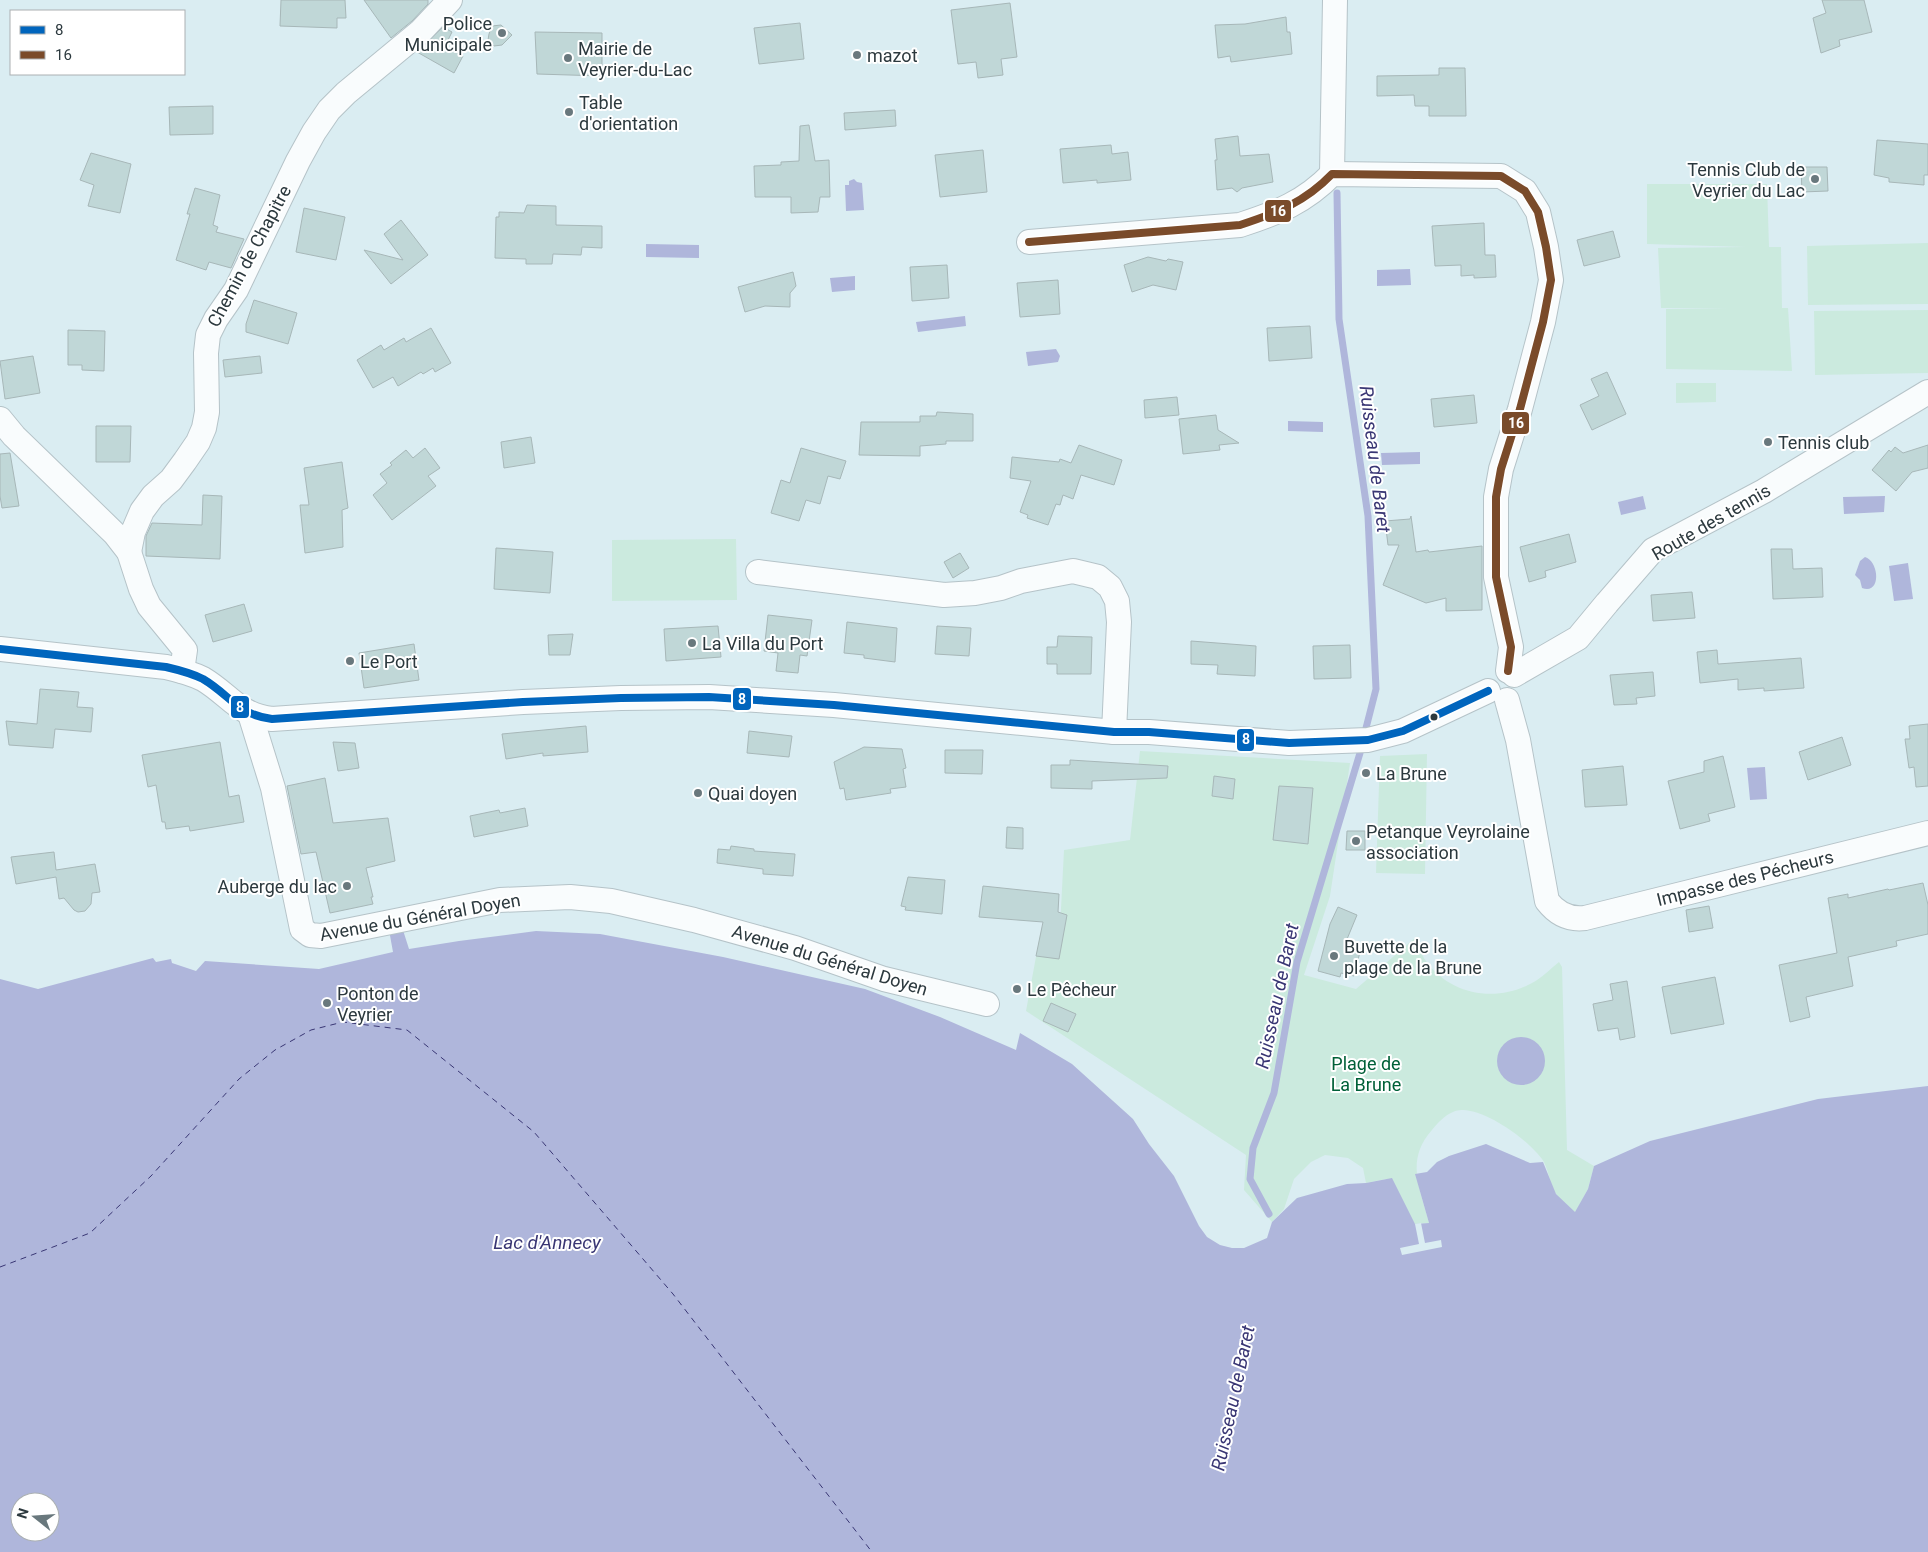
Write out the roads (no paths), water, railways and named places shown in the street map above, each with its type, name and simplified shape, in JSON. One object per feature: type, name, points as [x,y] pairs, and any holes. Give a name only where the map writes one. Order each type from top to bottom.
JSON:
[{"type":"street","name":"Chemin de Chapitre","points":[[129,552],[133,532],[142,511],[153,496],[171,480],[198,442],[208,412],[206,353],[208,334],[236,290],[298,161],[314,132],[329,110],[346,93],[421,31],[450,0]]},
{"type":"street","points":[[1029,242],[1240,225],[1269,216],[1302,200],[1318,188],[1332,174],[1335,0]]},
{"type":"street","points":[[0,649],[166,667],[182,671],[202,679],[235,705],[250,714],[272,719],[524,702],[709,697],[834,705],[1114,732],[1149,732],[1289,743],[1368,740],[1403,731],[1498,696],[1512,698],[1517,691],[1518,682],[1511,673],[1511,647],[1496,577],[1496,497],[1501,469],[1520,409],[1543,322],[1551,280],[1538,212],[1525,191],[1501,176],[1332,174]]},
{"type":"street","name":"Route des tennis","points":[[1511,673],[1578,638],[1653,550],[1764,491],[1928,392]]},
{"type":"street","points":[[0,419],[14,436],[116,534],[129,552],[141,589],[149,606],[185,650],[182,671]]},
{"type":"street","points":[[758,572],[944,594],[975,593],[1002,588],[1021,581],[1073,571],[1098,577],[1110,587],[1117,601],[1114,732]]},
{"type":"street","name":"Impasse des Pécheurs","points":[[1498,696],[1518,740],[1547,901],[1552,908],[1562,915],[1572,918],[1586,918],[1928,833]]},
{"type":"street","name":"Avenue du Général Doyen","points":[[250,714],[273,788],[302,929],[310,935],[321,936],[500,900],[570,897],[611,901],[694,920],[795,948],[884,979],[987,1004]]},
{"type":"water","points":[[854,179],[862,183],[864,210],[846,211],[845,185],[849,185],[849,181]]},
{"type":"water","points":[[646,244],[699,245],[699,258],[646,257]]},
{"type":"water","points":[[1410,269],[1411,285],[1377,286],[1377,270]]},
{"type":"water","points":[[855,276],[855,290],[832,292],[830,278]]},
{"type":"water","points":[[965,316],[966,326],[918,332],[916,322]]},
{"type":"water","points":[[1056,349],[1060,356],[1058,362],[1028,366],[1026,352]]},
{"type":"water","points":[[1288,421],[1323,422],[1323,432],[1288,431]]},
{"type":"water","points":[[1420,452],[1420,464],[1382,465],[1381,453]]},
{"type":"water","points":[[1643,496],[1646,509],[1621,515],[1618,502]]},
{"type":"water","points":[[1885,496],[1884,512],[1844,514],[1843,497]]},
{"type":"water","points":[[1865,557],[1873,565],[1876,577],[1873,587],[1868,589],[1862,588],[1860,580],[1855,575],[1860,561]]},
{"type":"water","points":[[1908,563],[1913,599],[1894,601],[1889,566]]},
{"type":"water","points":[[1765,767],[1767,799],[1750,800],[1747,768]]},
{"type":"water","name":"Lac d'Annecy","points":[[402,927],[409,949],[536,931],[600,934],[723,957],[865,989],[940,1017],[1016,1050],[1020,1033],[1072,1064],[1133,1119],[1149,1144],[1174,1176],[1199,1226],[1207,1237],[1220,1245],[1232,1248],[1244,1248],[1267,1238],[1272,1222],[1297,1198],[1347,1184],[1366,1183],[1392,1178],[1415,1224],[1429,1223],[1415,1174],[1427,1172],[1437,1162],[1449,1156],[1486,1144],[1530,1163],[1543,1162],[1556,1194],[1575,1212],[1588,1189],[1594,1166],[1650,1141],[1818,1099],[1928,1086],[1928,1552],[0,1552],[0,979],[38,989],[153,958],[156,962],[171,959],[172,963],[196,971],[205,961],[319,969],[393,952],[389,930]]},
{"type":"water","points":[[1521,1037],[1530,1039],[1538,1044],[1543,1052],[1545,1061],[1543,1070],[1538,1078],[1530,1083],[1521,1085],[1512,1083],[1504,1078],[1499,1070],[1497,1061],[1499,1052],[1504,1044],[1512,1039]]},
{"type":"waterway","name":"Ruisseau de Baret","points":[[1337,193],[1339,319],[1368,516],[1376,689],[1366,728]]},
{"type":"waterway","name":"Ruisseau de Baret","points":[[1269,1214],[1250,1179],[1253,1148],[1274,1093],[1297,962],[1360,753]]},
{"type":"place","name":"Police Municipale","points":[[502,33]]},
{"type":"place","name":"mazot","points":[[857,55]]},
{"type":"place","name":"Mairie de Veyrier-du-Lac","points":[[568,58]]},
{"type":"place","name":"Table d'orientation","points":[[569,112]]},
{"type":"place","name":"Tennis Club de Veyrier du Lac","points":[[1815,179]]},
{"type":"place","name":"Tennis club","points":[[1768,442]]},
{"type":"place","name":"La Villa du Port","points":[[692,643]]},
{"type":"place","name":"Le Port","points":[[350,661]]},
{"type":"place","name":"La Brune","points":[[1366,773]]},
{"type":"place","name":"Quai doyen","points":[[698,793]]},
{"type":"place","name":"Petanque Veyrolaine association","points":[[1356,841]]},
{"type":"place","name":"Auberge du lac","points":[[347,886]]},
{"type":"place","name":"Buvette de la plage de la Brune","points":[[1334,956]]},
{"type":"place","name":"Le Pêcheur","points":[[1017,989]]},
{"type":"place","name":"Ponton de Veyrier","points":[[327,1003]]},
{"type":"park label","name":"Plage de La Brune","points":[[1366,1073]]}]
